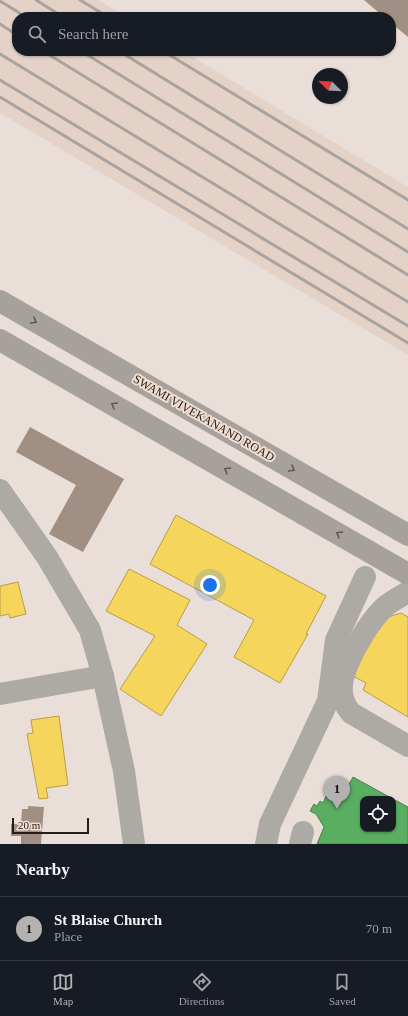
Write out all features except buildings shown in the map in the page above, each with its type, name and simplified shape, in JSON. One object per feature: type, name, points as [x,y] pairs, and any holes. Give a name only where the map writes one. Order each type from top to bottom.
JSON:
[{"type":"main road","name":"SWAMI VIVEKANAND ROAD","points":[[0,301],[408,535]]},
{"type":"main road","points":[[0,340],[408,574]]},
{"type":"main road","points":[[373,554],[389,524]]},
{"type":"street","points":[[0,490],[47,557],[90,630],[103,676],[124,771],[134,844]]},
{"type":"street","points":[[266,844],[270,824],[328,701],[336,640],[365,577]]},
{"type":"street","points":[[408,592],[387,605],[372,621],[361,638],[342,680],[342,694],[345,705],[351,713],[408,746]]},
{"type":"street","points":[[0,694],[103,676]]},
{"type":"shaded area","points":[[0,0],[98,0],[118,12],[12,12],[12,56],[191,56],[408,187],[408,355],[0,113]]},
{"type":"railway","points":[[36,0],[55,12]]},
{"type":"railway","points":[[80,0],[100,12]]},
{"type":"railway","points":[[0,1],[18,12]]},
{"type":"railway","points":[[0,24],[12,32]]},
{"type":"railway","points":[[0,54],[408,302]]},
{"type":"railway","points":[[51,56],[408,275]]},
{"type":"railway","points":[[89,56],[408,252]]},
{"type":"railway","points":[[127,56],[408,229]]},
{"type":"railway","points":[[171,56],[408,200]]},
{"type":"railway","points":[[0,80],[408,326]]},
{"type":"railway","points":[[0,97],[408,343]]},
{"type":"place","name":"St Blaise Church","points":[[337,809]]}]
